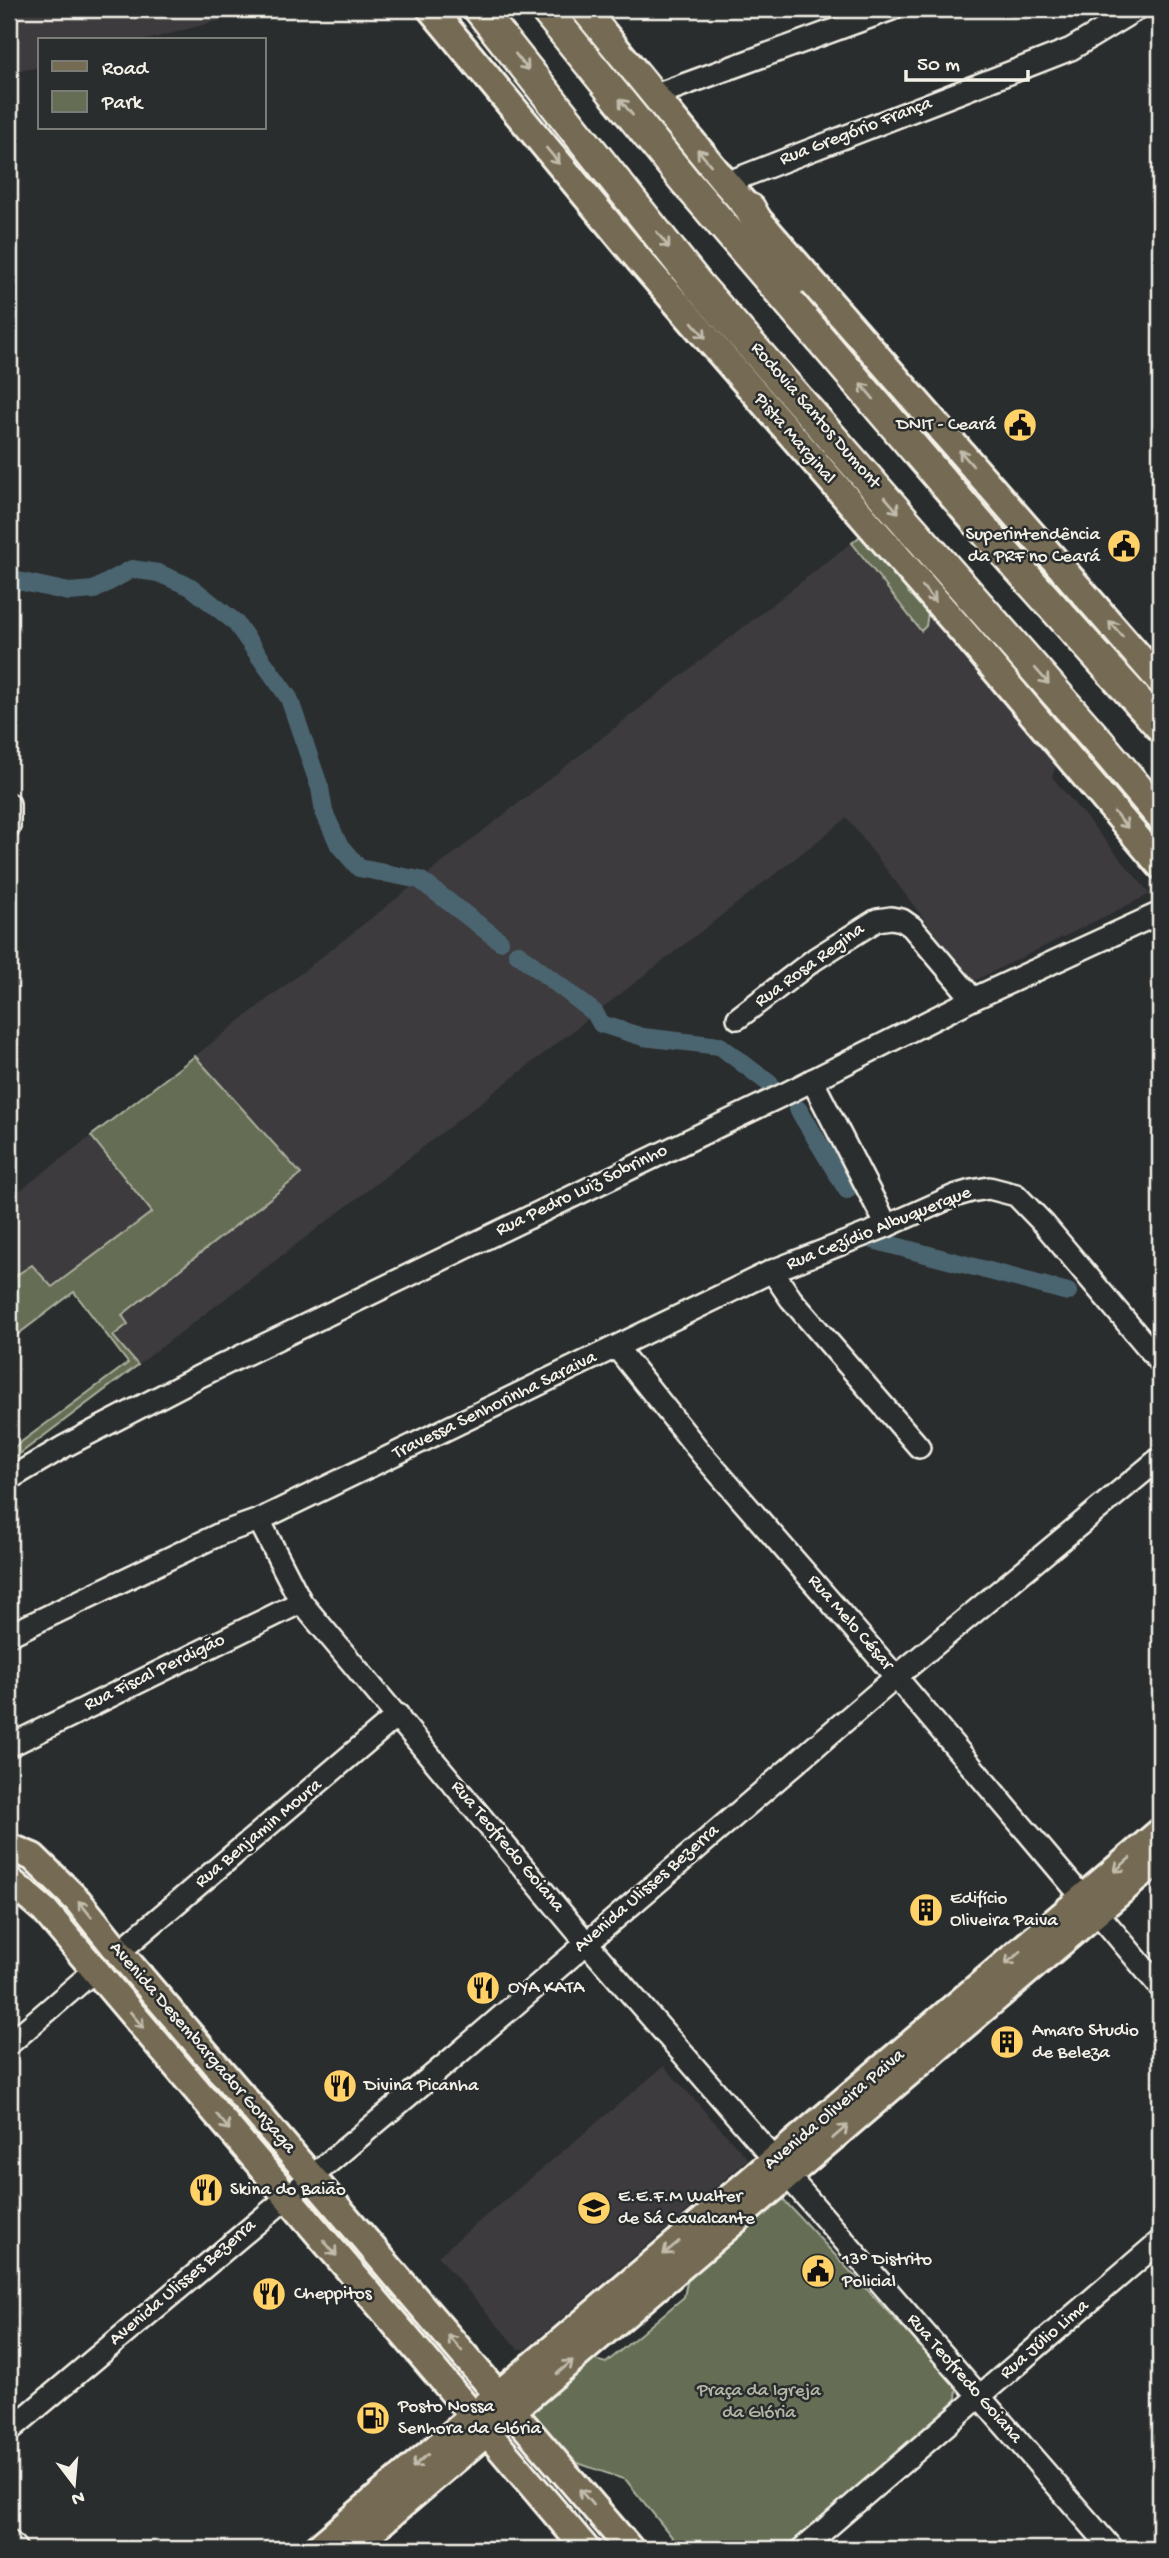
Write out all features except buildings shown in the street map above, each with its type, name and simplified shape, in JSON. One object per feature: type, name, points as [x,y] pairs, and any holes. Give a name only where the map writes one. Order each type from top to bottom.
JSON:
[{"type":"highway","name":"Rodovia Santos Dumont","points":[[479,9],[698,285],[1160,815]]},
{"type":"highway","points":[[545,9],[685,181],[985,531],[1160,726]]},
{"type":"highway","points":[[750,209],[785,273],[818,321],[828,346]]},
{"type":"highway","points":[[1110,668],[1160,709]]},
{"type":"main road","name":"Pista Marginal","points":[[431,9],[640,261],[971,641],[1160,865]]},
{"type":"main road","points":[[584,9],[726,183],[1160,681]]},
{"type":"main road","name":"Avenida Oliveira Paiva","points":[[317,2549],[506,2403],[1090,1905],[1160,1832]]},
{"type":"main road","name":"Avenida Desembargador Gonzaga","points":[[9,1847],[33,1857],[78,1900],[119,1952],[630,2549]]},
{"type":"main road","name":"Avenida Oliveira Paiva","points":[[1090,1905],[1160,1858]]},
{"type":"main road","name":"Avenida Desembargador Gonzaga","points":[[9,1880],[45,1911],[586,2549]]},
{"type":"main road","name":"Avenida Oliveira Paiva","points":[[350,2549],[480,2425]]},
{"type":"street","points":[[653,96],[892,9]]},
{"type":"street","name":"Rua Gregório França","points":[[726,183],[1071,49],[1137,9]]},
{"type":"street","points":[[9,804],[9,827]]},
{"type":"street","name":"Rua Pedro Luiz Sobrinho","points":[[9,1479],[65,1446],[198,1377],[812,1080],[973,999],[1160,913]]},
{"type":"street","name":"Rua Rosa Regina","points":[[738,1018],[815,959],[859,929],[884,918],[902,920],[912,927],[973,999]]},
{"type":"street","points":[[812,1080],[887,1226]]},
{"type":"street","name":"Rua Cezídio Albuquerque","points":[[772,1271],[887,1226],[954,1196],[989,1188],[1016,1195],[1044,1224],[1160,1362]]},
{"type":"street","points":[[772,1271],[791,1299],[919,1447]]},
{"type":"street","name":"Travessa Senhorinha Saraiva","points":[[9,1635],[222,1532],[259,1520],[772,1271]]},
{"type":"street","name":"Rua Melo César","points":[[617,1348],[701,1453],[896,1676],[1160,1987]]},
{"type":"street","name":"Avenida Ulisses Bezerra","points":[[9,2431],[446,2064],[585,1941],[896,1676],[1160,1458]]},
{"type":"street","name":"Rua Teofredo Goiana","points":[[259,1520],[301,1602],[585,1941],[1112,2549]]},
{"type":"street","name":"Rua Fiscal Perdigão","points":[[9,1746],[301,1602]]},
{"type":"street","name":"Rua Benjamin Moura","points":[[119,1952],[398,1715]]},
{"type":"street","points":[[9,2044],[95,1970]]},
{"type":"street","name":"Rua Júlio Lima","points":[[802,2549],[1160,2241]]},
{"type":"street","points":[[9,2541],[16,2549]]},
{"type":"shaded area","points":[[9,9],[261,9],[154,38],[38,38],[38,67],[9,73]]},
{"type":"shaded area","points":[[865,532],[971,654],[1056,766],[1052,777],[1150,894],[972,982],[847,818],[138,1365],[112,1336],[128,1324],[122,1315],[300,1174],[195,1056]]},
{"type":"shaded area","points":[[91,1136],[152,1212],[52,1287],[9,1280],[9,1199]]},
{"type":"shaded area","name":"E.E.F.M Walter de Sá Cavalcante","points":[[664,2066],[748,2159],[526,2349],[518,2349],[438,2256]]},
{"type":"green space","points":[[865,532],[929,606],[926,626],[921,631],[852,543]]},
{"type":"green space","points":[[195,1056],[301,1174],[122,1315],[128,1324],[113,1336],[138,1365],[9,1462],[9,1451],[128,1363],[74,1292],[9,1341],[9,1280],[32,1265],[52,1287],[152,1212],[91,1136]]},
{"type":"green space","name":"Praça da Igreja da Glória","points":[[781,2197],[957,2386],[956,2400],[784,2549],[678,2549],[676,2542],[626,2480],[572,2461],[532,2414],[532,2407],[591,2359],[606,2363],[684,2297],[688,2277]]},
{"type":"waterway","points":[[9,579],[69,592],[94,590],[132,569],[158,573],[191,587],[235,622],[289,698],[320,788],[324,812],[339,845],[359,868],[420,880],[500,941]]},
{"type":"waterway","points":[[517,953],[595,1013],[601,1024],[643,1037],[720,1046],[770,1084]]},
{"type":"waterway","points":[[798,1109],[847,1190]]},
{"type":"waterway","points":[[873,1240],[1068,1292]]},
{"type":"place","name":"DNIT - Ceará","points":[[1020,425]]},
{"type":"place","name":"Superintendência da PRF no Ceará","points":[[1124,546]]},
{"type":"place","name":"Edifício Oliveira Paiva","points":[[926,1910]]},
{"type":"place","name":"OYA KATA","points":[[483,1988]]},
{"type":"place","name":"Amaro Studio de Beleza","points":[[1007,2042]]},
{"type":"place","name":"Divina Picanha","points":[[340,2086]]},
{"type":"place","name":"Skina do Baião","points":[[206,2190]]},
{"type":"place","name":"E.E.F.M Walter de Sá Cavalcante","points":[[594,2208]]},
{"type":"place","name":"13º Distrito Policial","points":[[818,2271]]},
{"type":"place","name":"Cheppitos","points":[[269,2294]]},
{"type":"place","name":"Posto Nossa Senhora da Glória","points":[[373,2418]]}]
